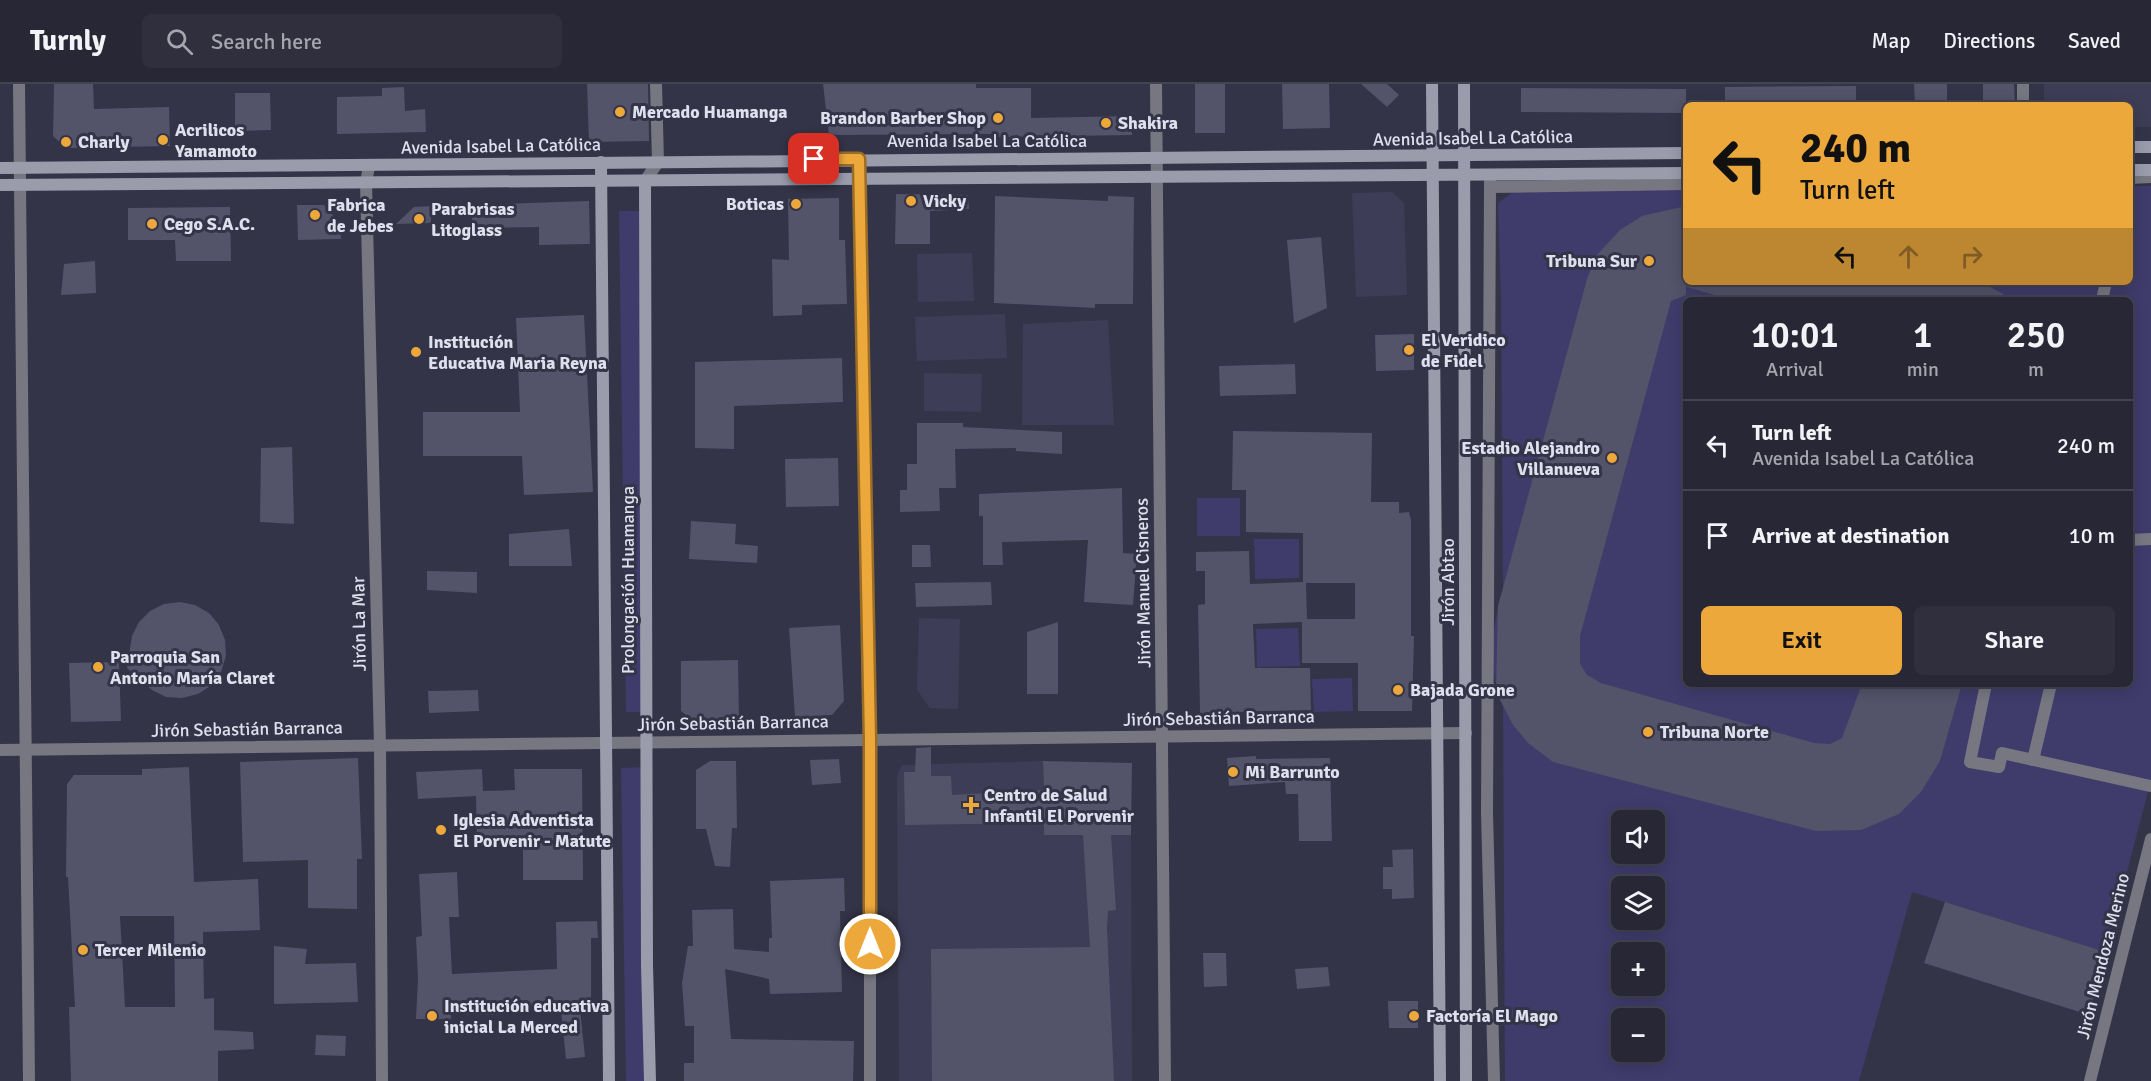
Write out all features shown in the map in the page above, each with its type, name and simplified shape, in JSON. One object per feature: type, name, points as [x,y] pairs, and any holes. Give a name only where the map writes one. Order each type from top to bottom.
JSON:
[{"type":"street","points":[[20,84],[29,1081]]},
{"type":"street","points":[[645,181],[658,162],[656,84]]},
{"type":"street","name":"Jirón Manuel Cisneros","points":[[1156,84],[1165,1081]]},
{"type":"street","name":"Jirón Abtao","points":[[1432,84],[1440,1081]]},
{"type":"street","name":"Jirón Abtao","points":[[1464,84],[1466,1081]]},
{"type":"street","points":[[2023,84],[2023,102]]},
{"type":"street","points":[[2133,147],[2151,147]]},
{"type":"street","name":"Avenida Isabel La Católica","points":[[0,168],[369,166],[859,159],[1157,160],[1683,153]]},
{"type":"street","points":[[859,159],[870,740],[870,1081]]},
{"type":"street","name":"Prolongación Huamanga","points":[[602,162],[609,1081]]},
{"type":"street","name":"Jirón La Mar","points":[[369,166],[366,183],[380,745],[382,1081]]},
{"type":"street","points":[[2133,170],[2151,170]]},
{"type":"street","name":"Avenida Isabel La Católica","points":[[0,185],[1433,175],[1465,175],[1491,181],[1683,173]]},
{"type":"street","points":[[2133,178],[2151,177]]},
{"type":"street","name":"Prolongación Huamanga","points":[[645,181],[647,964],[650,1081]]},
{"type":"street","points":[[1494,1081],[1487,813],[1491,181],[1683,184]]},
{"type":"street","points":[[2133,540],[2151,539]]},
{"type":"street","points":[[1985,687],[1970,762],[1999,767],[2002,753],[2150,786]]},
{"type":"street","points":[[2033,760],[2050,687]]},
{"type":"street","name":"Jirón Sebastián Barranca","points":[[0,750],[1466,733]]},
{"type":"street","name":"Jirón Mendoza Merino","points":[[2090,1081],[2151,839]]},
{"type":"shaded area","points":[[2044,84],[2151,84],[2151,127],[2133,127],[2133,102],[2044,102]]},
{"type":"shaded area","points":[[2133,186],[2151,186],[2151,780],[2106,952],[1912,892],[1859,1081],[1505,1081],[1503,707],[1493,663],[1496,618],[1503,589],[1498,203],[1516,190],[1683,189],[1683,285],[2133,285]]},
{"type":"shaded area","points":[[1392,192],[1404,203],[1407,295],[1356,297],[1352,193]]},
{"type":"shaded area","points":[[619,211],[639,211],[645,712],[626,712]]},
{"type":"shaded area","points":[[972,253],[974,301],[918,302],[917,254]]},
{"type":"shaded area","points":[[1005,314],[1007,358],[917,361],[915,317]]},
{"type":"shaded area","points":[[1108,320],[1114,425],[1022,425],[1023,324]]},
{"type":"shaded area","points":[[924,373],[982,374],[981,412],[924,411]]},
{"type":"shaded area","points":[[1197,498],[1240,498],[1240,536],[1197,536]]},
{"type":"shaded area","points":[[1254,539],[1299,539],[1299,578],[1255,579]]},
{"type":"shaded area","points":[[919,618],[960,619],[958,709],[930,708],[917,690]]},
{"type":"shaded area","points":[[1298,628],[1300,666],[1257,667],[1256,629]]},
{"type":"shaded area","points":[[1352,678],[1353,711],[1314,712],[1312,679]]},
{"type":"shaded area","points":[[1043,761],[1045,835],[1131,835],[1132,1081],[899,1081],[897,776],[902,765]]},
{"type":"shaded area","points":[[645,767],[650,1081],[626,1081],[621,768]]},
{"type":"building","points":[[54,84],[93,84],[94,109],[169,107],[170,146],[66,148],[53,136]]},
{"type":"building","name":"Mercado Huamanga","points":[[587,84],[648,84],[649,141],[589,142]]},
{"type":"building","points":[[823,84],[976,84],[976,88],[1031,88],[1031,118],[1132,116],[1132,135],[993,137],[993,134],[829,135]]},
{"type":"building","points":[[1195,84],[1225,84],[1225,133],[1195,133]]},
{"type":"building","points":[[1282,84],[1329,84],[1330,128],[1283,129]]},
{"type":"building","points":[[1361,84],[1387,84],[1399,95],[1387,107]]},
{"type":"building","points":[[1914,84],[1947,84],[1947,102],[1915,102]]},
{"type":"building","points":[[1983,84],[2014,84],[2015,102],[1983,102]]},
{"type":"building","points":[[1856,86],[1856,102],[1725,102],[1725,87]]},
{"type":"building","points":[[404,87],[405,111],[425,109],[426,132],[337,134],[337,97],[382,96],[382,88]]},
{"type":"building","points":[[1521,88],[1686,89],[1683,113],[1521,112]]},
{"type":"building","points":[[235,93],[270,93],[271,130],[235,131]]},
{"type":"building","points":[[896,194],[968,195],[969,209],[930,211],[930,244],[895,244]]},
{"type":"building","points":[[995,196],[1108,201],[1108,196],[1134,197],[1133,304],[1095,304],[1095,308],[994,303]]},
{"type":"building","points":[[839,198],[839,240],[845,240],[847,304],[802,305],[802,315],[773,316],[772,259],[789,260],[788,199]]},
{"type":"building","points":[[589,201],[590,244],[539,245],[539,227],[472,228],[472,205]]},
{"type":"building","name":"Fabrica de Jebes","points":[[297,205],[324,205],[341,225],[341,239],[298,240]]},
{"type":"building","name":"Parabrisas Litoglass","points":[[431,206],[431,223],[396,224],[414,207]]},
{"type":"building","points":[[230,207],[231,261],[176,261],[175,240],[128,240],[128,208]]},
{"type":"building","name":"Estadio Alejandro Villanueva","points":[[1683,207],[1683,285],[1686,285],[1686,295],[1671,301],[1580,636],[1580,664],[1587,675],[1601,683],[1814,743],[1830,744],[1842,738],[1861,687],[1961,687],[1940,761],[1921,792],[1899,814],[1861,830],[1816,831],[1553,762],[1528,743],[1513,725],[1496,692],[1498,606],[1587,279],[1596,256],[1620,230],[1642,216]]},
{"type":"building","points":[[1321,237],[1327,308],[1294,323],[1287,240]]},
{"type":"building","points":[[95,261],[96,293],[61,295],[64,264]]},
{"type":"building","points":[[1687,285],[1986,285],[2008,297],[1722,297],[1687,287]]},
{"type":"building","points":[[584,315],[593,492],[524,495],[522,456],[423,456],[423,412],[520,412],[516,318]]},
{"type":"building","points":[[1414,334],[1414,370],[1376,371],[1375,335]]},
{"type":"building","points":[[842,358],[843,402],[734,406],[734,449],[695,448],[695,362]]},
{"type":"building","points":[[1295,364],[1296,394],[1220,396],[1219,366]]},
{"type":"building","points":[[917,423],[963,423],[963,427],[1062,432],[1062,454],[1016,451],[1016,448],[955,449],[956,488],[939,488],[940,511],[900,512],[900,490],[907,490],[907,464],[917,464]]},
{"type":"building","points":[[1233,431],[1372,433],[1371,502],[1399,502],[1399,513],[1409,512],[1411,520],[1411,636],[1414,636],[1412,711],[1358,711],[1358,663],[1302,663],[1302,622],[1253,624],[1255,668],[1310,668],[1311,710],[1200,713],[1198,605],[1205,604],[1205,571],[1196,571],[1196,552],[1249,551],[1250,584],[1303,582],[1303,533],[1246,532],[1246,490],[1232,490]],"holes":[[[1306,583],[1355,583],[1355,619],[1307,619]]]},
{"type":"building","points":[[292,447],[294,524],[260,522],[261,448]]},
{"type":"building","points":[[838,458],[839,506],[786,507],[785,459]]},
{"type":"building","points":[[1122,488],[1123,553],[1137,554],[1133,605],[1084,602],[1088,540],[1002,542],[1003,565],[983,565],[983,516],[979,516],[979,494]]},
{"type":"building","points":[[691,521],[736,524],[735,544],[758,546],[757,563],[689,559]]},
{"type":"building","points":[[569,529],[572,566],[509,566],[509,534]]},
{"type":"building","points":[[912,545],[930,545],[931,567],[912,567]]},
{"type":"building","points":[[427,571],[477,572],[477,593],[427,590]]},
{"type":"building","points":[[991,582],[992,605],[916,607],[915,583]]},
{"type":"building","points":[[180,602],[195,605],[209,613],[219,625],[225,640],[226,656],[221,672],[212,685],[198,694],[182,698],[166,697],[152,690],[127,668],[132,636],[139,622],[150,611],[164,604]]},
{"type":"building","points":[[1058,622],[1058,694],[1027,694],[1027,632]]},
{"type":"building","points":[[840,625],[844,701],[832,715],[795,717],[789,628]]},
{"type":"building","points":[[738,660],[739,722],[695,722],[681,711],[681,661]]},
{"type":"building","points":[[119,662],[121,721],[71,722],[69,663]]},
{"type":"building","points":[[478,690],[479,711],[429,713],[428,691]]},
{"type":"building","points":[[931,747],[931,776],[951,776],[952,795],[1044,790],[1043,761],[1132,763],[1131,835],[1111,835],[1116,910],[1108,911],[1107,928],[1114,1081],[932,1081],[931,949],[1090,947],[1083,835],[1044,835],[1044,823],[905,825],[904,772],[915,772],[916,748]]},
{"type":"building","points":[[1256,756],[1256,759],[1330,758],[1332,841],[1299,841],[1298,794],[1286,794],[1285,782],[1229,786],[1227,758]]},
{"type":"building","points":[[358,758],[362,859],[357,859],[357,909],[308,908],[308,860],[243,862],[240,762]]},
{"type":"building","points":[[839,759],[841,783],[812,785],[810,760]]},
{"type":"building","points":[[710,761],[736,761],[737,828],[732,828],[730,867],[715,866],[706,829],[696,829],[696,770]]},
{"type":"building","points":[[189,767],[194,882],[258,879],[260,930],[203,932],[204,999],[214,998],[214,1030],[253,1032],[254,1049],[218,1051],[218,1081],[71,1081],[69,1007],[75,1007],[68,877],[66,877],[67,784],[74,775],[142,775],[142,769]],"holes":[[[120,916],[174,916],[175,1007],[125,1007]]]},
{"type":"building","points":[[482,769],[483,791],[515,790],[514,769],[582,769],[583,880],[523,880],[523,840],[477,841],[476,796],[418,799],[416,772]]},
{"type":"building","points":[[1413,849],[1414,898],[1392,899],[1392,889],[1383,889],[1383,867],[1393,867],[1392,850]]},
{"type":"building","points":[[457,872],[459,917],[449,917],[452,974],[557,969],[556,922],[597,921],[598,938],[591,938],[591,1009],[580,1009],[585,1057],[566,1059],[561,1010],[521,1010],[521,1013],[491,1015],[451,1014],[451,1019],[416,1019],[418,979],[416,937],[422,936],[419,874]]},
{"type":"building","points":[[844,878],[845,911],[840,911],[842,992],[770,994],[769,979],[725,969],[731,1039],[854,1041],[853,1081],[684,1081],[684,1063],[694,1063],[694,1026],[685,1026],[682,983],[688,946],[693,946],[692,910],[733,909],[734,949],[769,952],[769,938],[772,938],[770,881]]},
{"type":"building","points":[[1945,902],[2106,952],[2089,1015],[1924,963]]},
{"type":"building","points":[[274,946],[307,949],[305,964],[356,963],[358,1002],[274,1004]]},
{"type":"building","points":[[1203,953],[1226,953],[1227,986],[1204,987]]},
{"type":"building","points":[[1328,967],[1330,986],[1297,989],[1295,969]]},
{"type":"building","points":[[1388,1001],[1418,1001],[1418,1028],[1389,1028]]},
{"type":"building","points":[[316,1035],[346,1036],[345,1056],[315,1055]]},
{"type":"place","name":"Mercado Huamanga","points":[[620,112]]},
{"type":"place","name":"Brandon Barber Shop","points":[[998,118]]},
{"type":"place","name":"Shakira","points":[[1106,123]]},
{"type":"place","name":"Acrilicos Yamamoto","points":[[163,140]]},
{"type":"place","name":"Charly","points":[[66,142]]},
{"type":"place","name":"Vicky","points":[[911,201]]},
{"type":"place","name":"Boticas","points":[[796,204]]},
{"type":"place","name":"Fabrica de Jebes","points":[[315,215]]},
{"type":"place","name":"Parabrisas Litoglass","points":[[419,219]]},
{"type":"place","name":"Cego S.A.C.","points":[[152,224]]},
{"type":"place","name":"Tribuna Sur","points":[[1649,261]]},
{"type":"place","name":"El Veridico de Fidel","points":[[1409,350]]},
{"type":"place","name":"Institución Educativa Maria Reyna","points":[[416,352]]},
{"type":"place","name":"Estadio Alejandro Villanueva","points":[[1612,458]]},
{"type":"place","name":"Parroquia San Antonio María Claret","points":[[98,667]]},
{"type":"place","name":"Bajada Grone","points":[[1398,690]]},
{"type":"place","name":"Tribuna Norte","points":[[1648,732]]},
{"type":"place","name":"Mi Barrunto","points":[[1233,772]]},
{"type":"place","name":"Centro de Salud Infantil El Porvenir","points":[[971,805]]},
{"type":"place","name":"Iglesia Adventista El Porvenir - Matute","points":[[441,830]]},
{"type":"place","name":"Tercer Milenio","points":[[83,950]]},
{"type":"place","name":"Institución educativa inicial La Merced","points":[[432,1016]]},
{"type":"place","name":"Factoría El Mago","points":[[1414,1016]]},
{"type":"route","points":[[814,159],[859,159],[870,740],[870,944]]}]
